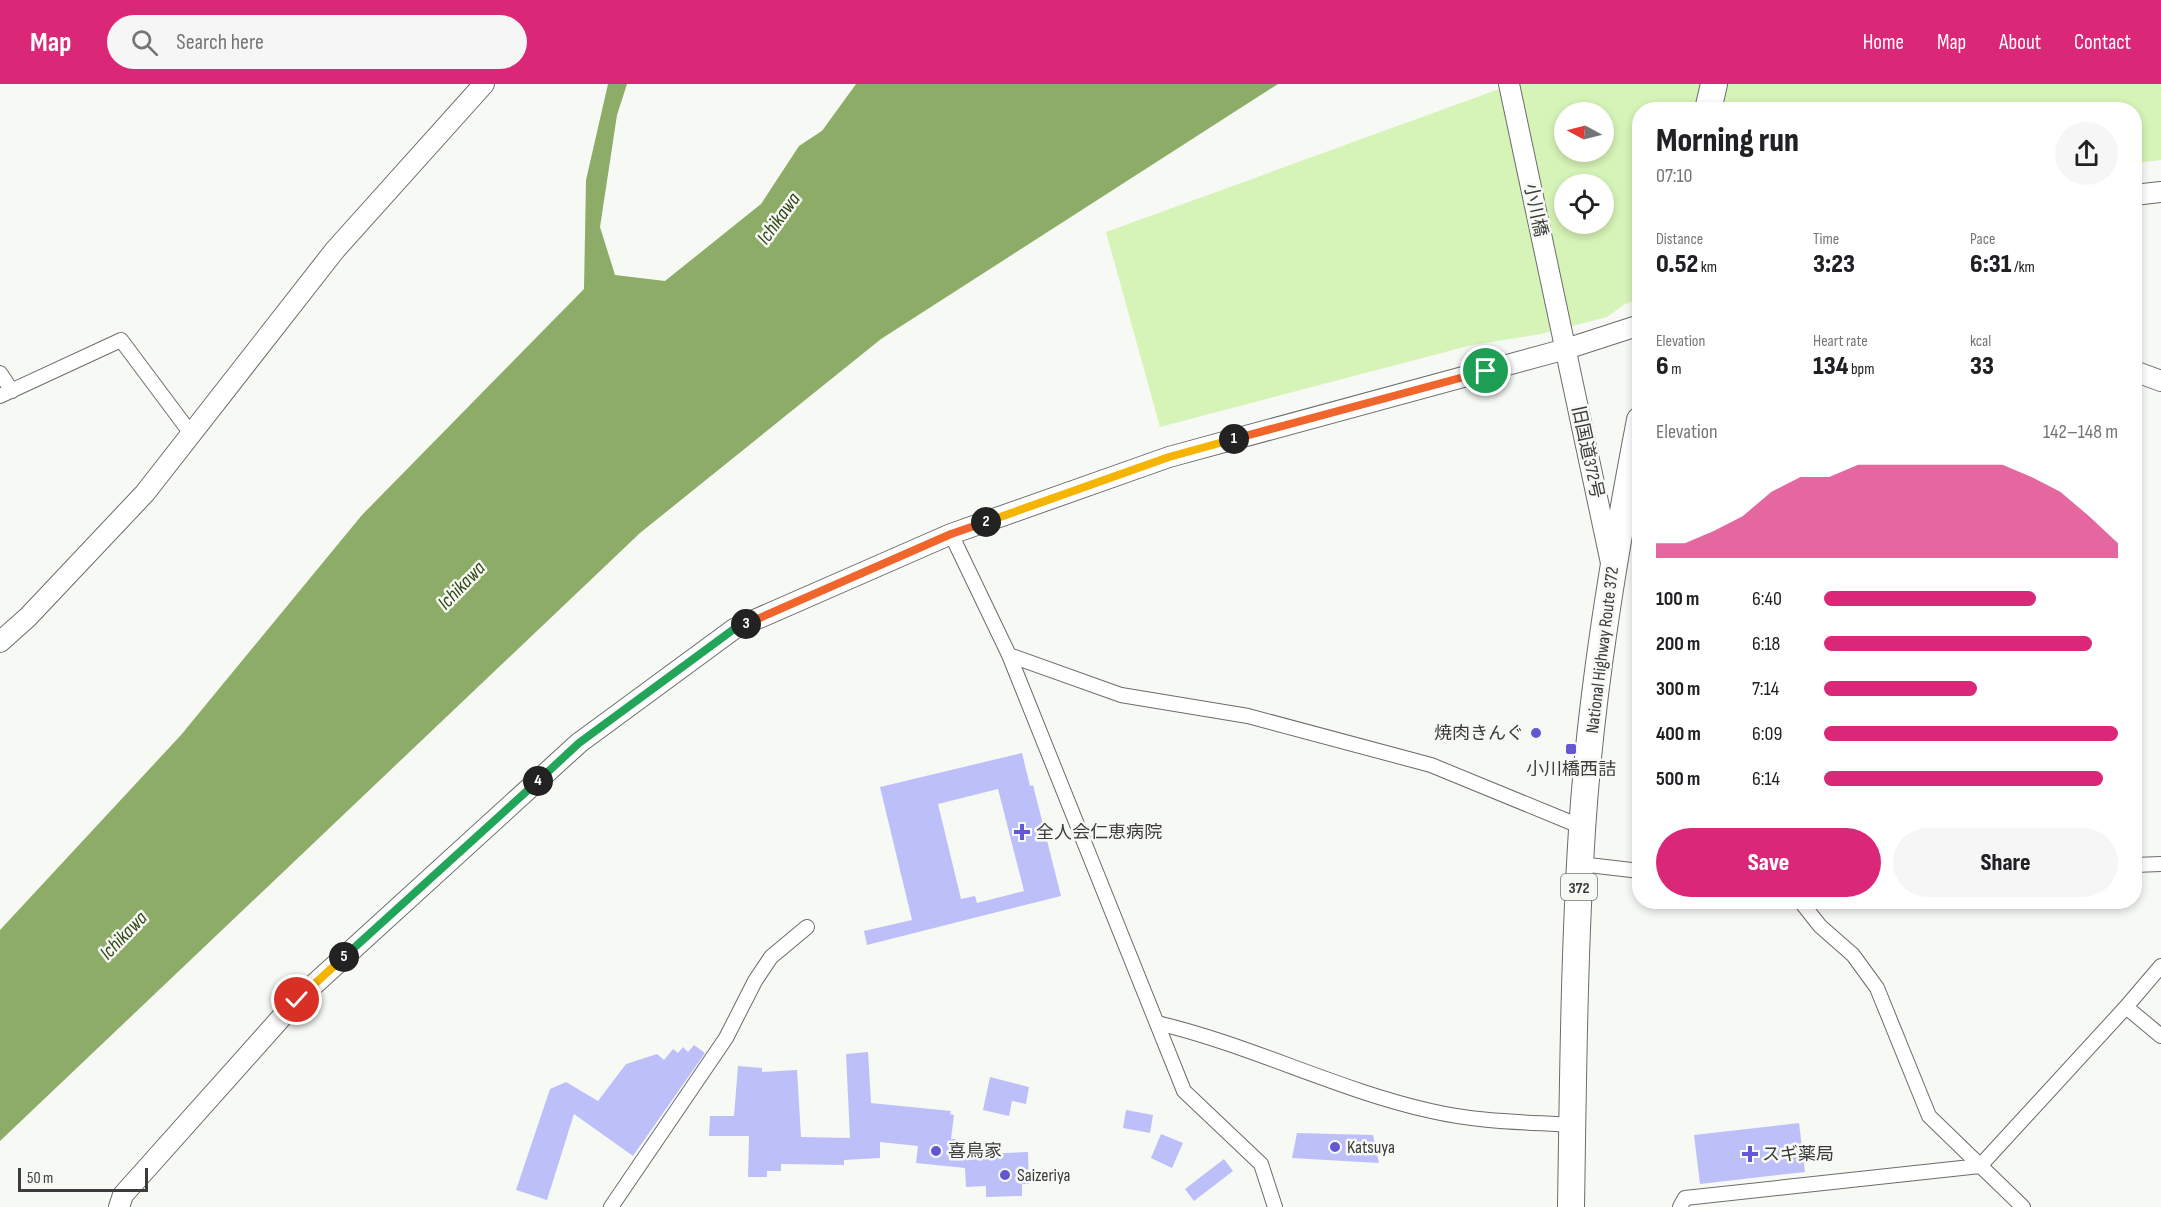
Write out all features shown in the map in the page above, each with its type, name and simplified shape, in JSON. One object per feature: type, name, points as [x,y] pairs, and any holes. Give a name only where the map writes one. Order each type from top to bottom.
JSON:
[{"type":"highway","points":[[1710,102],[1714,84]]},
{"type":"highway","name":"National Highway Route 372","points":[[1571,1207],[1582,827],[1612,569],[1632,463]]},
{"type":"street","points":[[0,642],[28,617],[145,493],[335,250],[484,84]]},
{"type":"street","name":"小川橋","points":[[1509,84],[1564,343]]},
{"type":"street","points":[[2142,194],[2161,192]]},
{"type":"street","points":[[119,1207],[123,1195],[297,1000],[579,743],[734,629],[951,534],[1169,457],[1564,343],[1632,327]]},
{"type":"street","points":[[0,373],[6,394],[121,340],[192,435]]},
{"type":"street","name":"旧国道372号","points":[[1564,343],[1612,569]]},
{"type":"street","points":[[2142,374],[2161,381]]},
{"type":"street","points":[[951,534],[1009,655],[1184,1091],[1261,1164],[1275,1207]]},
{"type":"street","points":[[1009,655],[1121,695],[1248,716],[1431,765],[1582,827]]},
{"type":"street","points":[[1580,864],[1632,870]]},
{"type":"street","points":[[2142,865],[2161,864]]},
{"type":"street","points":[[1807,909],[1820,926],[1853,955],[1876,988],[1929,1116],[2023,1207]]},
{"type":"street","points":[[611,1207],[726,1038],[755,981],[771,957],[807,927]]},
{"type":"street","points":[[1680,1207],[1685,1198],[1980,1166],[2161,966]]},
{"type":"street","points":[[2126,1007],[2161,1036]]},
{"type":"street","points":[[1157,1023],[1201,1033],[1335,1083],[1431,1111],[1486,1121],[1572,1125]]},
{"type":"shaded area","points":[[1513,84],[2161,84],[2161,160],[2142,162],[2142,102],[1632,102],[1632,302],[1607,317],[1541,334],[1472,345],[1160,427],[1106,232]]},
{"type":"water","points":[[608,84],[627,84],[617,115],[600,227],[615,275],[665,281],[761,204],[799,146],[893,84],[1278,84],[881,339],[640,533],[0,1141],[0,930],[181,735],[362,515],[584,289],[586,180]]},
{"type":"building","points":[[1022,753],[1030,786],[1033,785],[1061,896],[867,945],[864,931],[912,920],[880,787]],"holes":[[[998,789],[1024,891],[977,903],[975,896],[961,899],[938,804]]]},
{"type":"building","points":[[694,1045],[705,1053],[633,1156],[574,1114],[547,1200],[516,1190],[550,1089],[566,1082],[598,1101],[626,1064],[657,1054],[664,1060],[673,1049],[678,1053],[683,1047],[688,1052]]},
{"type":"building","points":[[868,1052],[871,1103],[951,1111],[950,1114],[954,1115],[951,1139],[956,1139],[954,1155],[1028,1152],[1029,1184],[1022,1184],[1022,1196],[986,1197],[986,1186],[966,1187],[965,1168],[916,1163],[918,1146],[880,1142],[880,1158],[844,1160],[844,1165],[781,1164],[781,1171],[767,1171],[767,1177],[748,1177],[749,1136],[709,1136],[710,1116],[734,1116],[738,1066],[762,1068],[762,1072],[797,1070],[801,1137],[850,1138],[846,1054]]},
{"type":"building","points":[[990,1077],[1029,1087],[1026,1104],[1012,1101],[1009,1116],[983,1110]]},
{"type":"building","points":[[1126,1110],[1153,1115],[1150,1133],[1123,1128]]},
{"type":"building","name":"スギ薬局","points":[[1799,1123],[1805,1172],[1700,1184],[1694,1135]]},
{"type":"building","name":"Katsuya","points":[[1297,1133],[1373,1135],[1379,1163],[1292,1158]]},
{"type":"building","points":[[1161,1134],[1183,1143],[1172,1168],[1151,1158]]},
{"type":"building","points":[[1224,1159],[1233,1171],[1194,1201],[1185,1189]]},
{"type":"waterway","name":"Ichikawa","points":[[836,139],[870,92],[881,84]]},
{"type":"place","name":"焼肉きんぐ","points":[[1536,733]]},
{"type":"place","name":"小川橋西詰","points":[[1571,749]]},
{"type":"place","name":"全人会仁恵病院","points":[[1022,832]]},
{"type":"place","name":"Katsuya","points":[[1335,1147]]},
{"type":"place","name":"喜鳥家","points":[[936,1151]]},
{"type":"place","name":"スギ薬局","points":[[1750,1154]]},
{"type":"place","name":"Saizeriya","points":[[1005,1175]]},
{"type":"route","points":[[297,1000],[579,743],[734,629],[951,534],[1169,457],[1486,371]]}]
